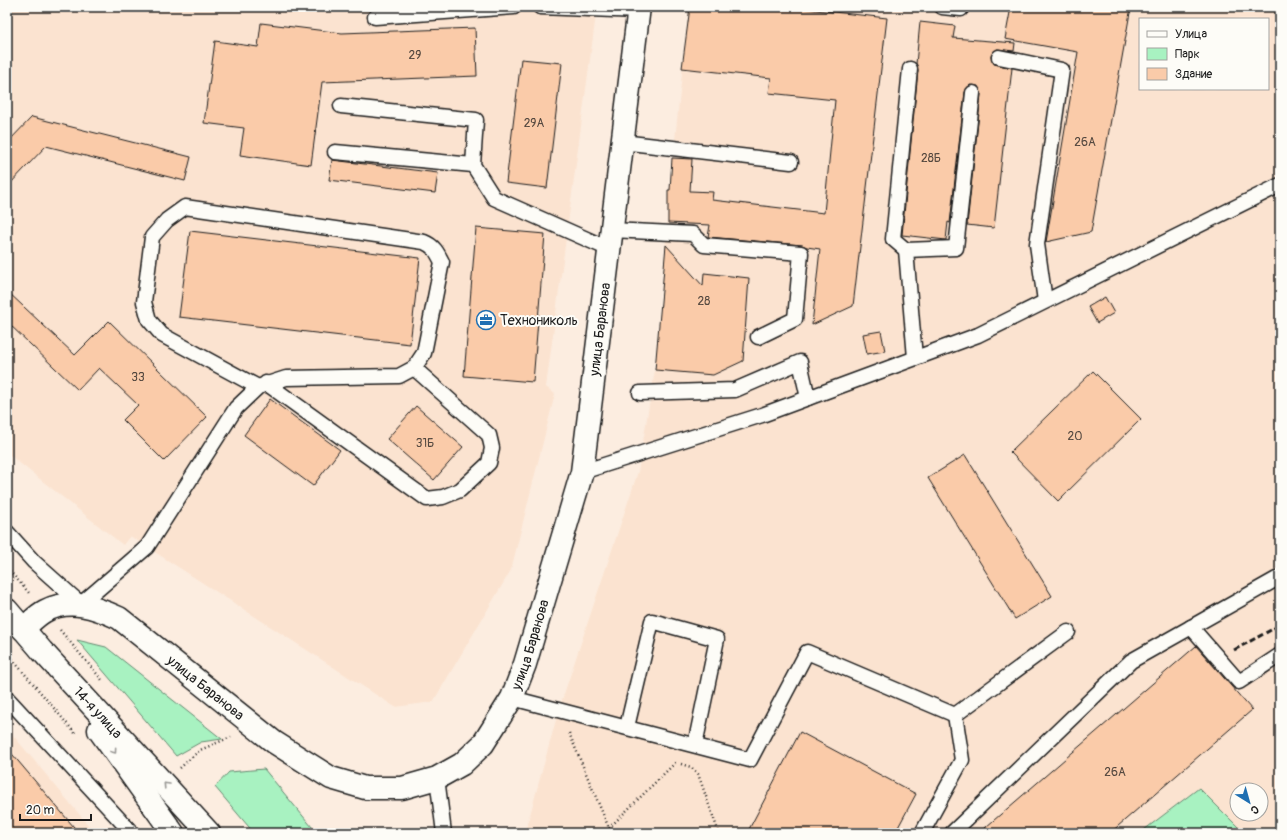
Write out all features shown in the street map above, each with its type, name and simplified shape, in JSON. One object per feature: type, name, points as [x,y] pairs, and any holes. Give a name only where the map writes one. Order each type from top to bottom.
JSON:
[{"type":"street","name":"улица Баранова","points":[[23,629],[45,611],[64,606],[81,604],[99,609],[119,618],[274,742],[332,778],[365,788],[402,788],[437,778],[462,764],[483,744],[512,698],[525,664],[582,472],[639,9]]},
{"type":"street","name":"14-я улица","points":[[7,610],[42,651],[209,833]]},
{"type":"street","points":[[42,651],[173,832]]},
{"type":"lane","points":[[375,17],[514,7]]},
{"type":"lane","points":[[540,7],[639,9]]},
{"type":"lane","points":[[942,7],[961,9],[961,7]]},
{"type":"lane","points":[[999,57],[1062,70],[1037,244],[1045,301]]},
{"type":"lane","points":[[910,69],[893,239],[906,250],[956,248],[973,93]]},
{"type":"lane","points":[[341,106],[476,120],[473,165],[494,198],[610,239],[693,234],[704,245],[801,253],[795,318],[758,337]]},
{"type":"lane","points":[[622,142],[791,162]]},
{"type":"lane","points":[[335,152],[473,165]]},
{"type":"lane","points":[[582,472],[762,414],[978,335],[1280,185]]},
{"type":"lane","points":[[7,532],[34,562],[81,604],[147,547],[236,408],[262,385],[286,378],[399,376],[414,368],[424,353],[442,262],[437,250],[432,246],[416,241],[185,208],[167,220],[152,237],[144,302],[149,320],[162,335],[262,385],[427,498],[443,497],[460,490],[489,463],[492,448],[489,435],[414,368]]},
{"type":"lane","points":[[906,250],[915,358]]},
{"type":"lane","points":[[640,393],[735,390],[800,362],[808,398]]},
{"type":"lane","points":[[952,833],[1131,661],[1280,577]]},
{"type":"lane","points":[[627,727],[652,621],[717,639],[695,745]]},
{"type":"lane","points":[[1191,627],[1239,682],[1280,655]]},
{"type":"lane","points":[[955,715],[1068,632]]},
{"type":"lane","points":[[512,698],[576,713],[750,760],[807,652],[955,715]]},
{"type":"lane","points":[[7,698],[132,833]]},
{"type":"lane","points":[[922,833],[962,760],[955,715]]},
{"type":"lane","points":[[437,778],[444,833]]},
{"type":"path","points":[[576,713],[569,735],[611,833]]},
{"type":"path","points":[[178,769],[200,750],[235,736]]},
{"type":"path","points":[[669,760],[691,767],[698,774],[719,833]]},
{"type":"path","points":[[609,828],[676,762]]},
{"type":"shaded area","points":[[7,7],[597,7],[546,387],[555,394],[511,570],[433,702],[395,707],[130,536],[123,545],[7,453]]},
{"type":"shaded area","points":[[689,7],[1280,7],[1280,833],[1244,833],[1233,822],[1269,822],[1269,782],[1229,782],[1229,818],[1199,788],[1140,833],[525,833],[559,709],[638,472],[655,370],[665,257],[668,190],[670,187]]},
{"type":"shaded area","points":[[7,728],[95,833],[7,833]]},
{"type":"green space","points":[[77,640],[106,647],[222,739],[201,742],[176,756]]},
{"type":"green space","points":[[264,769],[317,833],[254,833],[215,787],[229,772]]},
{"type":"green space","points":[[1199,788],[1229,818],[1229,822],[1233,822],[1244,833],[1140,833]]},
{"type":"building","points":[[690,7],[789,7],[887,18],[853,306],[812,325],[820,249],[802,245],[708,237],[710,225],[668,223],[668,190],[670,190],[672,158],[692,159],[690,191],[713,192],[712,200],[824,213],[835,100],[769,93],[771,78],[682,68]]},
{"type":"building","points":[[1011,7],[1131,7],[1091,232],[1046,242],[1078,52],[1005,39]]},
{"type":"building","points":[[920,22],[955,26],[953,38],[1015,43],[1014,51],[997,49],[991,56],[994,64],[1012,68],[994,228],[967,225],[981,94],[978,86],[970,85],[965,92],[950,223],[948,222],[946,240],[902,235],[918,70],[916,64]]},
{"type":"building","points":[[261,23],[342,33],[475,28],[477,76],[322,82],[311,165],[240,155],[244,128],[204,123],[215,41],[258,47]]},
{"type":"building","points":[[521,59],[562,63],[547,188],[506,183]]},
{"type":"building","points":[[32,117],[191,157],[185,181],[46,146],[7,187],[7,143]]},
{"type":"building","points":[[332,160],[438,173],[435,193],[329,180]]},
{"type":"building","points":[[476,228],[545,234],[533,382],[464,376]]},
{"type":"building","points":[[190,231],[420,258],[410,344],[179,317]]},
{"type":"building","points":[[666,245],[703,286],[704,273],[749,278],[743,361],[713,375],[655,370]]},
{"type":"building","points":[[7,291],[75,355],[109,321],[207,417],[164,461],[123,420],[138,405],[99,368],[78,390],[7,322]]},
{"type":"building","points":[[1105,297],[1114,313],[1097,323],[1088,307]]},
{"type":"building","points":[[881,331],[885,351],[867,354],[863,334]]},
{"type":"building","points":[[1093,371],[1141,419],[1058,501],[1010,452]]},
{"type":"building","points":[[270,399],[340,450],[313,486],[244,435]]},
{"type":"building","points":[[416,406],[463,447],[434,480],[387,439]]},
{"type":"building","points":[[965,455],[1052,596],[1015,619],[928,478]]},
{"type":"building","points":[[1196,646],[1252,710],[1110,833],[979,833]]},
{"type":"building","points":[[800,732],[916,794],[895,833],[747,833]]},
{"type":"building","points":[[7,748],[79,833],[7,833]]},
{"type":"railway","points":[[1234,650],[1280,625]]},
{"type":"place","name":"Технониколь","points":[[486,320]]}]
